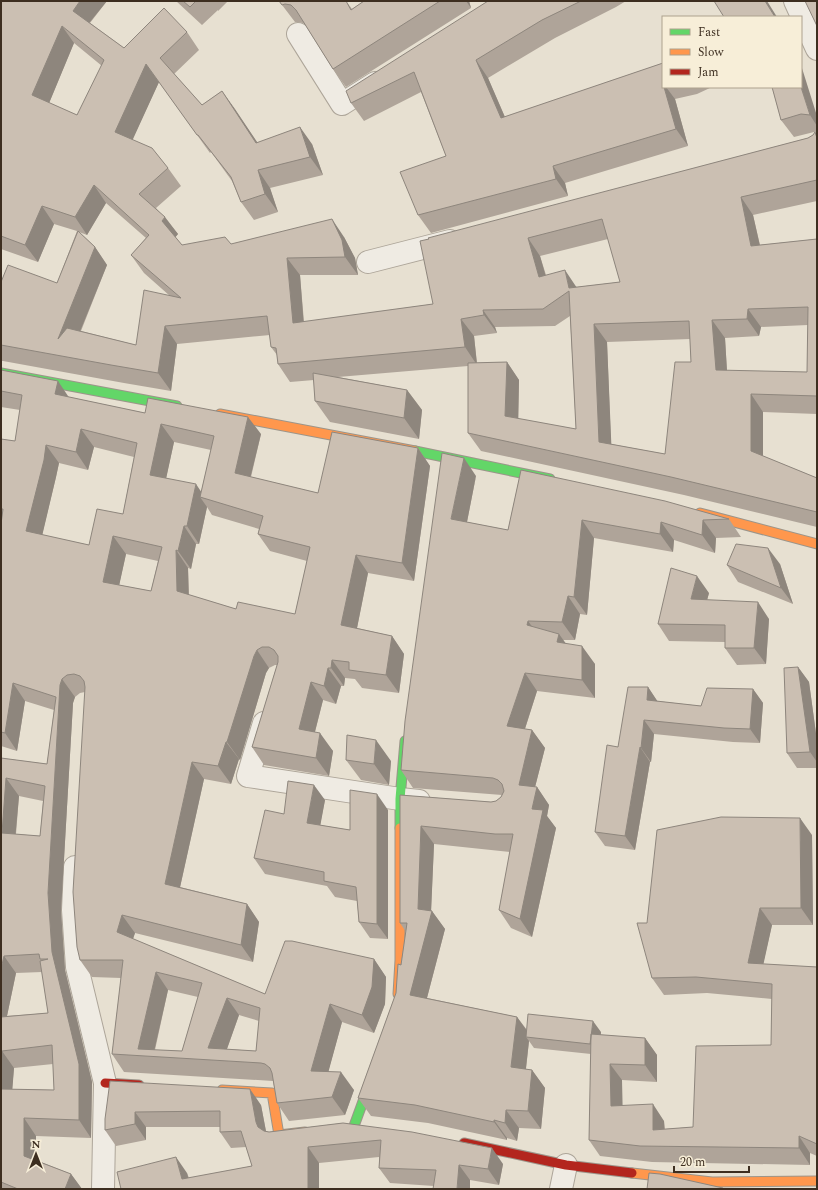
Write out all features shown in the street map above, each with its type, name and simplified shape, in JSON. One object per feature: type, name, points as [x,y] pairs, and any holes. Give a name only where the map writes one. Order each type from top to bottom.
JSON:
[{"type":"street","points":[[795,1],[802,16]]},
{"type":"street","points":[[802,16],[817,49]]},
{"type":"street","points":[[298,34],[342,104],[389,75]]},
{"type":"street","points":[[368,262],[469,236]]},
{"type":"street","points":[[1,373],[188,408]]},
{"type":"street","points":[[211,412],[443,460],[559,481]]},
{"type":"street","points":[[689,510],[817,544]]},
{"type":"street","points":[[269,708],[248,776],[400,799],[437,803]]},
{"type":"street","points":[[397,999],[400,960],[400,799],[406,730]]},
{"type":"street","points":[[76,847],[73,910],[77,967],[105,1083],[103,1189]]},
{"type":"street","points":[[354,1127],[376,1066]]},
{"type":"street","points":[[105,1083],[144,1085]]},
{"type":"street","points":[[216,1089],[272,1093],[279,1135],[317,1130]]},
{"type":"street","points":[[454,1141],[566,1165],[712,1182],[817,1182],[817,1170]]},
{"type":"street","points":[[561,1189],[566,1165]]},
{"type":"building","points":[[1,1],[80,1],[73,11],[124,48],[164,8],[187,32],[160,58],[202,105],[222,91],[256,143],[300,127],[310,157],[258,170],[265,194],[241,202],[231,177],[197,135],[146,64],[115,132],[152,148],[168,168],[139,194],[165,217],[162,221],[182,245],[225,237],[231,244],[332,219],[342,240],[345,257],[287,258],[293,323],[433,304],[420,241],[429,239],[428,238],[808,138],[815,132],[817,138],[817,180],[741,197],[751,246],[817,239],[817,396],[751,394],[751,451],[817,478],[817,512],[671,477],[468,433],[468,363],[507,362],[505,416],[576,429],[569,291],[543,309],[483,310],[484,315],[461,319],[465,347],[278,364],[276,348],[271,347],[267,316],[165,326],[158,373],[1,345],[1,282],[8,265],[57,283],[78,231],[95,247],[58,339],[67,328],[136,345],[144,290],[181,298],[131,255],[149,235],[94,185],[75,217],[42,206],[25,245],[1,236]],"holes":[[[62,26],[104,60],[77,115],[32,95]],[[602,219],[620,282],[569,288],[565,270],[539,277],[528,238]],[[808,307],[807,372],[716,370],[712,320],[747,319],[748,309]],[[689,321],[691,362],[675,362],[665,454],[599,442],[594,324]]]},
{"type":"building","points":[[183,1],[196,1],[190,7]]},
{"type":"building","points":[[279,1],[346,1],[351,10],[364,1],[440,1],[333,69],[296,10],[291,5],[282,5]]},
{"type":"building","points":[[488,1],[581,1],[542,20],[476,60],[501,118],[662,63],[662,88],[664,88],[676,129],[553,166],[556,179],[418,215],[400,172],[446,156],[414,72],[351,103],[346,91]]},
{"type":"building","points":[[714,1],[765,1],[774,16],[723,16]]},
{"type":"building","points":[[805,1],[817,1],[817,26]]},
{"type":"building","points":[[772,88],[801,88],[810,115],[801,114],[781,120]]},
{"type":"building","points":[[1,370],[58,381],[55,394],[145,413],[148,398],[248,417],[235,473],[318,493],[332,432],[418,448],[402,563],[356,555],[341,625],[392,636],[386,675],[349,670],[349,662],[332,660],[331,668],[328,668],[324,686],[311,682],[299,729],[320,733],[316,758],[252,747],[278,662],[278,656],[274,650],[269,647],[262,647],[257,650],[254,656],[218,766],[192,762],[165,884],[247,904],[241,945],[122,915],[117,932],[265,994],[285,941],[292,941],[374,959],[372,987],[362,1015],[330,1004],[311,1071],[341,1072],[332,1097],[277,1103],[270,1068],[261,1063],[112,1054],[123,960],[80,960],[77,947],[73,892],[85,687],[84,681],[80,676],[74,674],[67,675],[62,679],[60,685],[48,893],[52,952],[79,1064],[79,1120],[24,1118],[24,1156],[71,1174],[65,1189],[18,1189],[1,1182],[1,1089],[54,1090],[52,1045],[2,1051],[1,1059],[1,1017],[48,1013],[40,961],[48,959],[40,959],[39,954],[4,956],[1,969],[1,758],[47,764],[56,697],[13,683],[5,733],[1,732],[1,524],[3,509],[1,509],[1,439],[15,441],[22,395],[1,391]],"holes":[[[161,424],[214,436],[200,497],[263,516],[258,534],[310,547],[295,614],[238,602],[236,609],[177,591],[176,550],[178,551],[184,526],[187,526],[196,484],[150,475]],[[81,429],[137,443],[123,514],[97,509],[89,545],[26,531],[44,460],[46,445],[76,452]],[[113,536],[162,547],[151,591],[103,582]],[[6,778],[45,786],[40,836],[2,833]],[[156,972],[202,983],[182,1051],[138,1049]],[[227,998],[260,1008],[256,1051],[208,1048]]]},
{"type":"building","points":[[313,373],[407,390],[404,418],[315,401]]},
{"type":"building","points":[[442,453],[464,458],[451,519],[508,530],[521,470],[665,501],[729,519],[703,520],[702,535],[661,522],[660,534],[582,520],[574,597],[568,596],[562,622],[528,621],[527,625],[559,634],[557,642],[582,646],[582,680],[525,673],[507,726],[532,730],[519,785],[537,787],[532,809],[543,810],[520,919],[499,910],[513,834],[495,834],[421,826],[418,909],[432,911],[410,995],[517,1017],[511,1067],[532,1070],[528,1111],[506,1110],[505,1123],[415,1105],[358,1098],[396,993],[398,964],[401,965],[407,923],[400,923],[400,795],[491,802],[496,801],[501,797],[504,791],[502,784],[493,778],[401,770],[405,721]]},
{"type":"building","points":[[736,544],[768,548],[781,588],[727,565]]},
{"type":"building","points":[[671,568],[697,576],[691,599],[758,602],[754,648],[725,648],[725,625],[658,624]]},
{"type":"building","points":[[798,667],[810,752],[787,753],[784,668]]},
{"type":"building","points":[[628,687],[648,687],[647,700],[701,706],[707,688],[753,689],[750,729],[724,728],[644,720],[641,748],[640,747],[625,836],[595,832],[607,745],[618,747]]},
{"type":"building","points":[[347,735],[376,740],[374,764],[346,760]]},
{"type":"building","points":[[288,781],[314,785],[307,823],[350,830],[350,790],[377,794],[377,924],[359,922],[356,887],[324,881],[324,872],[254,858],[265,810],[284,814]]},
{"type":"building","points":[[721,817],[800,818],[801,908],[760,908],[748,963],[817,967],[817,1144],[799,1136],[799,1148],[640,1146],[589,1140],[591,1034],[645,1038],[645,1065],[610,1064],[611,1106],[653,1104],[653,1130],[693,1127],[696,1046],[771,1045],[772,984],[696,977],[652,978],[637,923],[647,923],[657,830]]},
{"type":"building","points":[[528,1014],[593,1021],[590,1044],[526,1037]]},
{"type":"building","points":[[110,1081],[250,1089],[256,1122],[258,1127],[264,1131],[269,1132],[343,1123],[412,1132],[492,1148],[488,1169],[459,1165],[457,1189],[433,1189],[436,1170],[379,1168],[381,1140],[308,1147],[308,1189],[121,1189],[117,1172],[176,1157],[182,1179],[252,1166],[241,1131],[220,1132],[220,1111],[135,1112],[135,1124],[105,1130]]},
{"type":"building","points":[[649,1173],[660,1174],[723,1188],[647,1189]]},
{"type":"traffic: fast","points":[[1,373],[177,406]]},
{"type":"traffic: fast","points":[[415,451],[550,479]]},
{"type":"traffic: fast","points":[[400,828],[400,799],[405,741]]},
{"type":"traffic: fast","points":[[354,1126],[373,1074]]},
{"type":"traffic: slow","points":[[220,414],[415,451]]},
{"type":"traffic: slow","points":[[700,513],[817,544]]},
{"type":"traffic: slow","points":[[398,994],[400,960],[400,828]]},
{"type":"traffic: slow","points":[[222,1090],[272,1093],[279,1135],[305,1132]]},
{"type":"traffic: slow","points":[[632,1173],[712,1182],[817,1181]]},
{"type":"traffic: jam","points":[[105,1083],[139,1085]]},
{"type":"traffic: jam","points":[[464,1143],[566,1165],[632,1173]]}]
